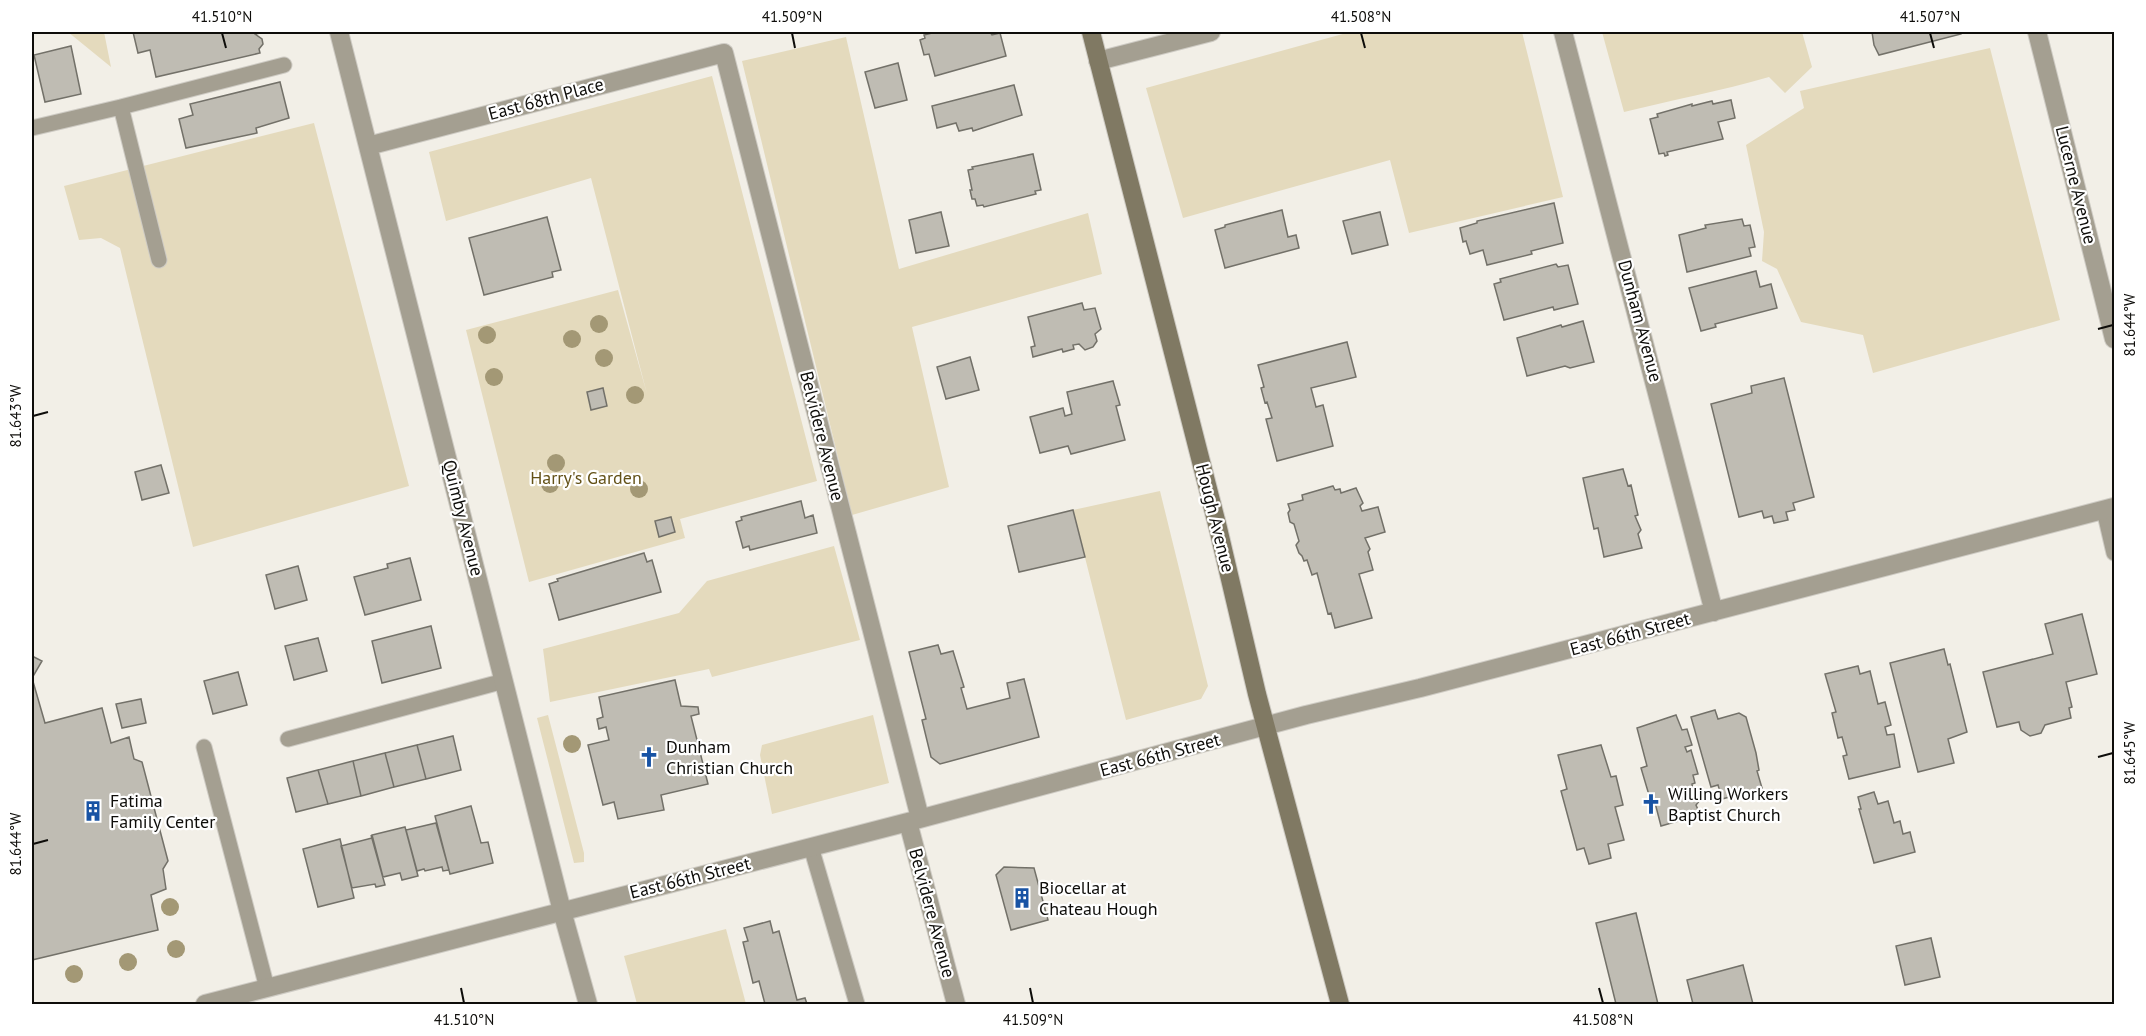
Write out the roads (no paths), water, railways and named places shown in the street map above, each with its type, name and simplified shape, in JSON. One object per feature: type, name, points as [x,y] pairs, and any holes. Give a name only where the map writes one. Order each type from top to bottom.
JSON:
[{"type":"street","name":"Quimby Avenue","points":[[339,32],[562,911],[588,1005]]},
{"type":"street","name":"Hough Avenue","points":[[1091,32],[1218,528],[1266,727],[1340,1005]]},
{"type":"street","points":[[1098,61],[1211,32]]},
{"type":"street","name":"Dunham Avenue","points":[[1563,32],[1714,612]]},
{"type":"street","name":"Lucerne Avenue","points":[[2037,32],[2115,339]]},
{"type":"street","name":"East 68th Place","points":[[368,146],[724,53]]},
{"type":"street","name":"Belvidere Avenue","points":[[724,53],[914,820],[956,1005]]},
{"type":"street","name":"East 66th Street","points":[[205,1005],[2109,508]]},
{"type":"lane","points":[[32,128],[284,65]]},
{"type":"lane","points":[[121,107],[159,260]]},
{"type":"lane","points":[[2109,508],[2115,552]]},
{"type":"lane","points":[[288,739],[504,681]]},
{"type":"lane","points":[[204,747],[267,988]]},
{"type":"lane","points":[[811,847],[857,1005]]},
{"type":"place","name":"Dunham Christian Church","points":[[649,757]]},
{"type":"place","name":"Willing Workers Baptist Church","points":[[1651,804]]},
{"type":"place","name":"Fatima Family Center","points":[[93,811]]},
{"type":"place","name":"Biocellar at Chateau Hough","points":[[1022,898]]},
{"type":"park label","name":"Harry's Garden","points":[[586,478]]}]
